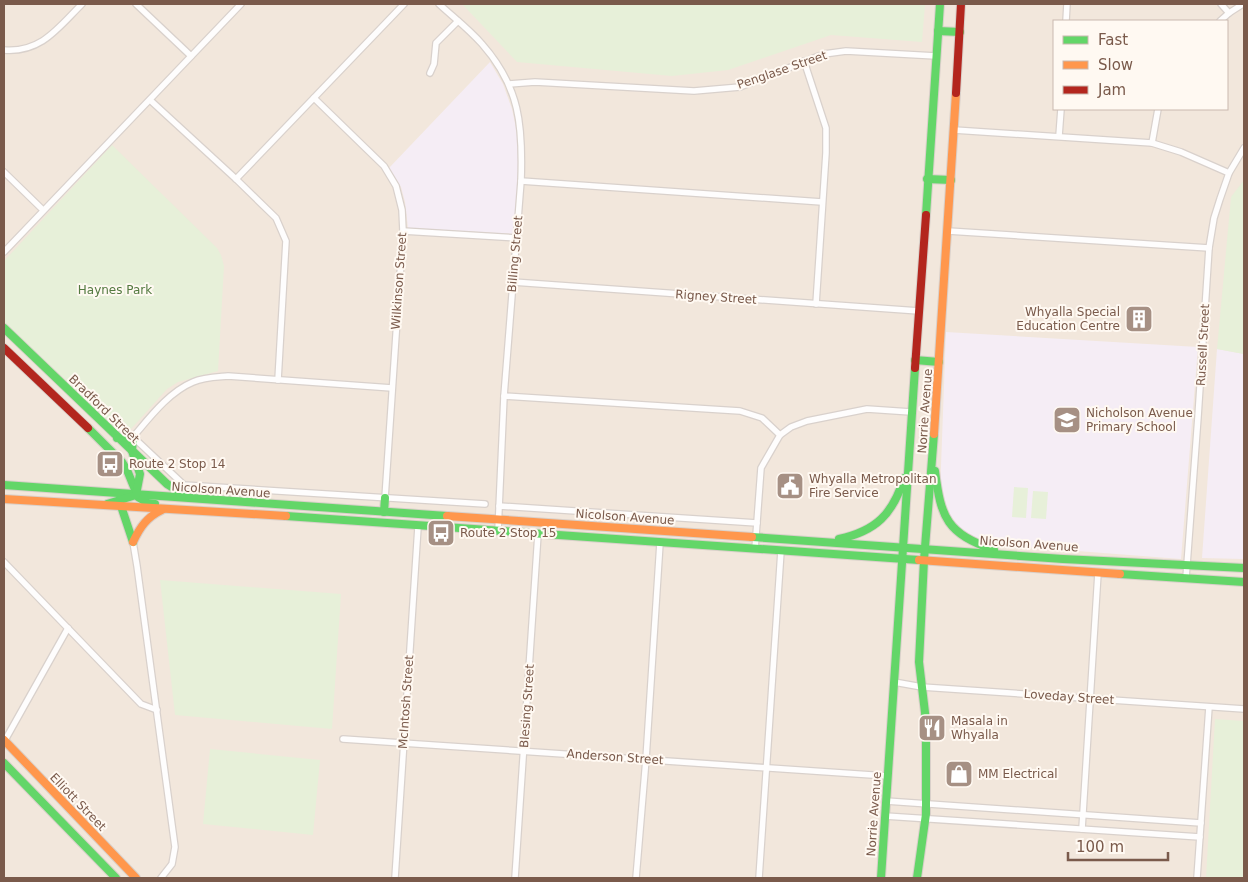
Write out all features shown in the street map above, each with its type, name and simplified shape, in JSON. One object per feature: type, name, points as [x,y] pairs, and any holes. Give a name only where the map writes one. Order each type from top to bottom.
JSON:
[{"type":"main road","name":"Norrie Avenue","points":[[881,878],[940,4]]},
{"type":"main road","name":"Norrie Avenue","points":[[917,878],[926,819],[926,721],[919,662],[924,560],[948,231],[961,4]]},
{"type":"main road","points":[[938,31],[960,32]]},
{"type":"main road","points":[[927,179],[951,180]]},
{"type":"main road","name":"Bradford Street","points":[[4,328],[167,484],[180,494],[193,499]]},
{"type":"main road","name":"Bradford Street","points":[[5,352],[118,457],[126,469],[136,495]]},
{"type":"main road","points":[[915,360],[939,362]]},
{"type":"main road","points":[[117,438],[133,437],[132,451],[140,474],[136,495]]},
{"type":"main road","points":[[933,454],[939,504],[948,522],[962,536],[1006,554]]},
{"type":"main road","points":[[825,542],[847,538],[870,529],[879,523],[895,505],[909,456]]},
{"type":"main road","points":[[112,493],[121,489],[129,479]]},
{"type":"main road","name":"Nicolson Avenue","points":[[4,485],[925,549],[1244,568]]},
{"type":"main road","points":[[18,500],[19,486]]},
{"type":"main road","points":[[106,505],[136,495]]},
{"type":"main road","points":[[136,495],[146,503],[165,505],[179,510]]},
{"type":"main road","points":[[384,512],[385,498]]},
{"type":"main road","name":"Nicolson Avenue","points":[[4,499],[1244,582]]},
{"type":"main road","points":[[121,506],[133,542]]},
{"type":"main road","points":[[314,508],[314,519]]},
{"type":"main road","points":[[133,542],[141,524],[150,516],[166,509]]},
{"type":"main road","name":"Elliott Street","points":[[4,741],[136,878]]},
{"type":"main road","points":[[4,763],[116,878]]},
{"type":"street","points":[[4,50],[27,49],[40,44],[54,33],[82,4]]},
{"type":"street","points":[[136,4],[191,56]]},
{"type":"street","points":[[4,252],[241,4]]},
{"type":"street","points":[[236,178],[404,4]]},
{"type":"street","name":"Billing Street","points":[[439,4],[482,44],[509,84],[518,108],[520,123],[522,149],[521,181],[504,396],[498,532]]},
{"type":"street","points":[[1066,20],[1068,4]]},
{"type":"street","points":[[1221,4],[1229,13]]},
{"type":"street","points":[[1221,20],[1243,4]]},
{"type":"street","points":[[430,73],[434,64],[436,43],[458,21]]},
{"type":"street","name":"Penglase Street","points":[[509,84],[535,82],[694,92],[740,86],[824,54],[846,52],[936,56]]},
{"type":"street","points":[[804,61],[826,128],[816,304]]},
{"type":"street","name":"Wilkinson Street","points":[[314,98],[384,166],[396,186],[402,210],[403,231],[385,498]]},
{"type":"street","points":[[150,100],[236,178],[276,218],[286,241],[278,380]]},
{"type":"street","points":[[1059,136],[1060,110]]},
{"type":"street","points":[[1152,143],[1158,110]]},
{"type":"street","points":[[954,130],[1152,143],[1181,152],[1229,173]]},
{"type":"street","name":"Russell Street","points":[[1186,578],[1208,248],[1214,218],[1229,173],[1244,148]]},
{"type":"street","points":[[4,172],[43,210]]},
{"type":"street","points":[[521,181],[822,202]]},
{"type":"street","points":[[403,231],[517,238]]},
{"type":"street","points":[[948,231],[1208,248]]},
{"type":"street","name":"Rigney Street","points":[[513,282],[918,311]]},
{"type":"street","points":[[133,437],[156,411],[180,389],[194,381],[213,377],[228,376],[392,388]]},
{"type":"street","points":[[504,396],[740,411],[762,418],[780,435]]},
{"type":"street","points":[[755,549],[761,468],[780,435],[807,421],[867,410],[912,412]]},
{"type":"street","name":"Nicolson Avenue","points":[[133,437],[184,485],[485,504]]},
{"type":"street","name":"Nicolson Avenue","points":[[500,506],[757,523]]},
{"type":"street","name":"McIntosh Street","points":[[395,878],[418,526]]},
{"type":"street","name":"Blesing Street","points":[[514,878],[538,534]]},
{"type":"street","points":[[133,542],[138,566],[175,846],[172,864],[161,878]]},
{"type":"street","points":[[636,878],[660,543]]},
{"type":"street","points":[[759,878],[781,551]]},
{"type":"street","points":[[4,562],[141,704],[157,710]]},
{"type":"street","points":[[1082,829],[1098,573]]},
{"type":"street","points":[[4,741],[68,628]]},
{"type":"street","name":"Loveday Street","points":[[894,682],[922,687],[1244,709]]},
{"type":"street","points":[[1197,878],[1209,706]]},
{"type":"street","name":"Anderson Street","points":[[343,739],[888,776]]},
{"type":"street","points":[[886,801],[1201,824]]},
{"type":"street","points":[[885,816],[1200,837]]},
{"type":"shaded area","points":[[4,4],[1244,4],[1244,878],[4,878]]},
{"type":"shaded area","points":[[490,62],[503,84],[512,109],[516,128],[519,149],[519,176],[516,234],[408,228],[401,187],[389,168]]},
{"type":"shaded area","name":"Nicholson Avenue Primary School","points":[[946,332],[1198,347],[1181,559],[988,544],[972,538],[959,527],[949,515],[940,493]]},
{"type":"shaded area","points":[[1217,349],[1244,354],[1244,559],[1202,558]]},
{"type":"green space","points":[[462,4],[925,4],[922,42],[831,35],[728,70],[672,76],[517,62]]},
{"type":"green space","name":"Haynes Park","points":[[112,145],[217,248],[224,266],[218,371],[178,382],[167,389],[131,429],[119,432],[4,322],[4,261]]},
{"type":"green space","points":[[1244,180],[1244,354],[1217,349],[1231,197]]},
{"type":"green space","points":[[1014,487],[1028,488],[1026,518],[1012,517]]},
{"type":"green space","points":[[1033,491],[1048,492],[1046,519],[1031,518]]},
{"type":"green space","points":[[160,580],[341,594],[332,729],[175,715]]},
{"type":"green space","points":[[1215,719],[1244,721],[1244,878],[1206,878]]},
{"type":"green space","points":[[210,749],[320,760],[313,835],[203,824]]},
{"type":"traffic: fast","points":[[926,215],[940,4]]},
{"type":"traffic: fast","points":[[938,31],[960,32]]},
{"type":"traffic: fast","points":[[927,179],[951,180]]},
{"type":"traffic: fast","points":[[4,328],[167,484],[188,497]]},
{"type":"traffic: fast","points":[[915,360],[939,362]]},
{"type":"traffic: fast","points":[[881,878],[915,368]]},
{"type":"traffic: fast","points":[[88,428],[122,462],[138,497],[148,503],[155,504]]},
{"type":"traffic: fast","points":[[917,878],[926,814],[926,721],[919,662],[924,560],[934,434]]},
{"type":"traffic: fast","points":[[107,504],[136,495],[140,474],[132,451],[133,437],[117,438]]},
{"type":"traffic: fast","points":[[935,471],[940,501],[949,522],[966,537],[994,550]]},
{"type":"traffic: fast","points":[[839,539],[863,531],[881,519],[894,502],[904,478]]},
{"type":"traffic: fast","points":[[4,485],[447,516]]},
{"type":"traffic: fast","points":[[384,512],[385,498]]},
{"type":"traffic: fast","points":[[121,506],[133,542]]},
{"type":"traffic: fast","points":[[286,516],[919,560]]},
{"type":"traffic: fast","points":[[752,537],[1063,559],[1244,568]]},
{"type":"traffic: fast","points":[[1120,574],[1244,582]]},
{"type":"traffic: fast","points":[[4,763],[116,878]]},
{"type":"traffic: slow","points":[[934,434],[956,93]]},
{"type":"traffic: slow","points":[[4,499],[286,516]]},
{"type":"traffic: slow","points":[[133,542],[144,523],[162,510]]},
{"type":"traffic: slow","points":[[447,516],[752,537]]},
{"type":"traffic: slow","points":[[919,560],[1120,574]]},
{"type":"traffic: slow","points":[[4,740],[136,878]]},
{"type":"traffic: jam","points":[[956,93],[961,4]]},
{"type":"traffic: jam","points":[[915,368],[926,215]]},
{"type":"traffic: jam","points":[[4,348],[88,428]]},
{"type":"place","name":"Whyalla Special Education Centre","points":[[1139,319]]},
{"type":"place","name":"Nicholson Avenue Primary School","points":[[1067,420]]},
{"type":"place","name":"Route 2 Stop 14","points":[[110,464]]},
{"type":"place","name":"Whyalla Metropolitan Fire Service","points":[[790,486]]},
{"type":"place","name":"Route 2 Stop 15","points":[[441,533]]},
{"type":"place","name":"Masala in Whyalla","points":[[932,728]]},
{"type":"place","name":"MM Electrical","points":[[959,774]]}]
